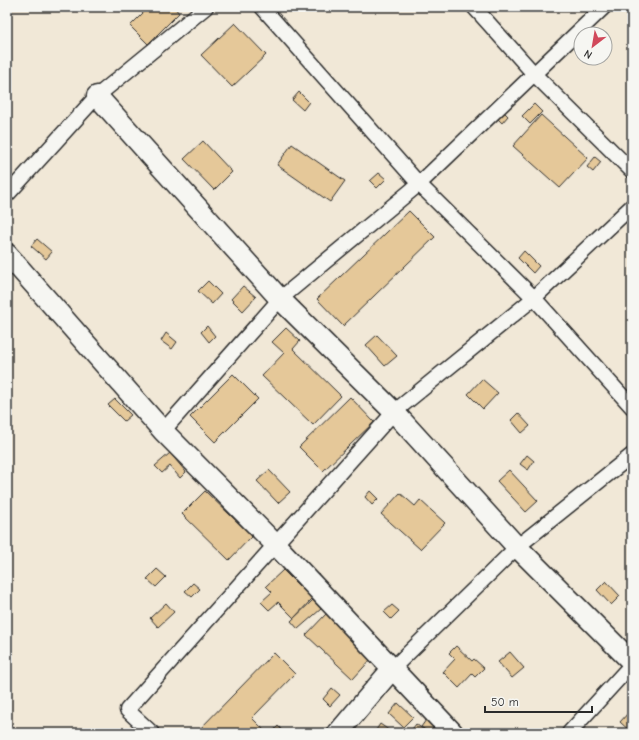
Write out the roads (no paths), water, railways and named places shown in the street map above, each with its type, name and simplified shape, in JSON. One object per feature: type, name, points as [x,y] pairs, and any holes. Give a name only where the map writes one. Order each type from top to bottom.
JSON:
[{"type":"street","points":[[7,195],[97,96],[206,7]]},
{"type":"street","points":[[262,7],[419,184],[534,298],[632,407]]},
{"type":"street","points":[[474,7],[535,75],[632,171]]},
{"type":"street","points":[[164,431],[280,299],[419,184],[535,75],[604,7]]},
{"type":"street","points":[[97,96],[280,299],[394,412],[517,548],[632,663],[569,733]]},
{"type":"street","points":[[152,733],[126,710],[394,412],[534,298],[632,206]]},
{"type":"street","points":[[7,254],[164,431],[275,544],[453,733]]},
{"type":"street","points":[[338,733],[392,668],[517,548],[632,454]]},
{"type":"railway","points":[[7,725],[18,733]]}]
